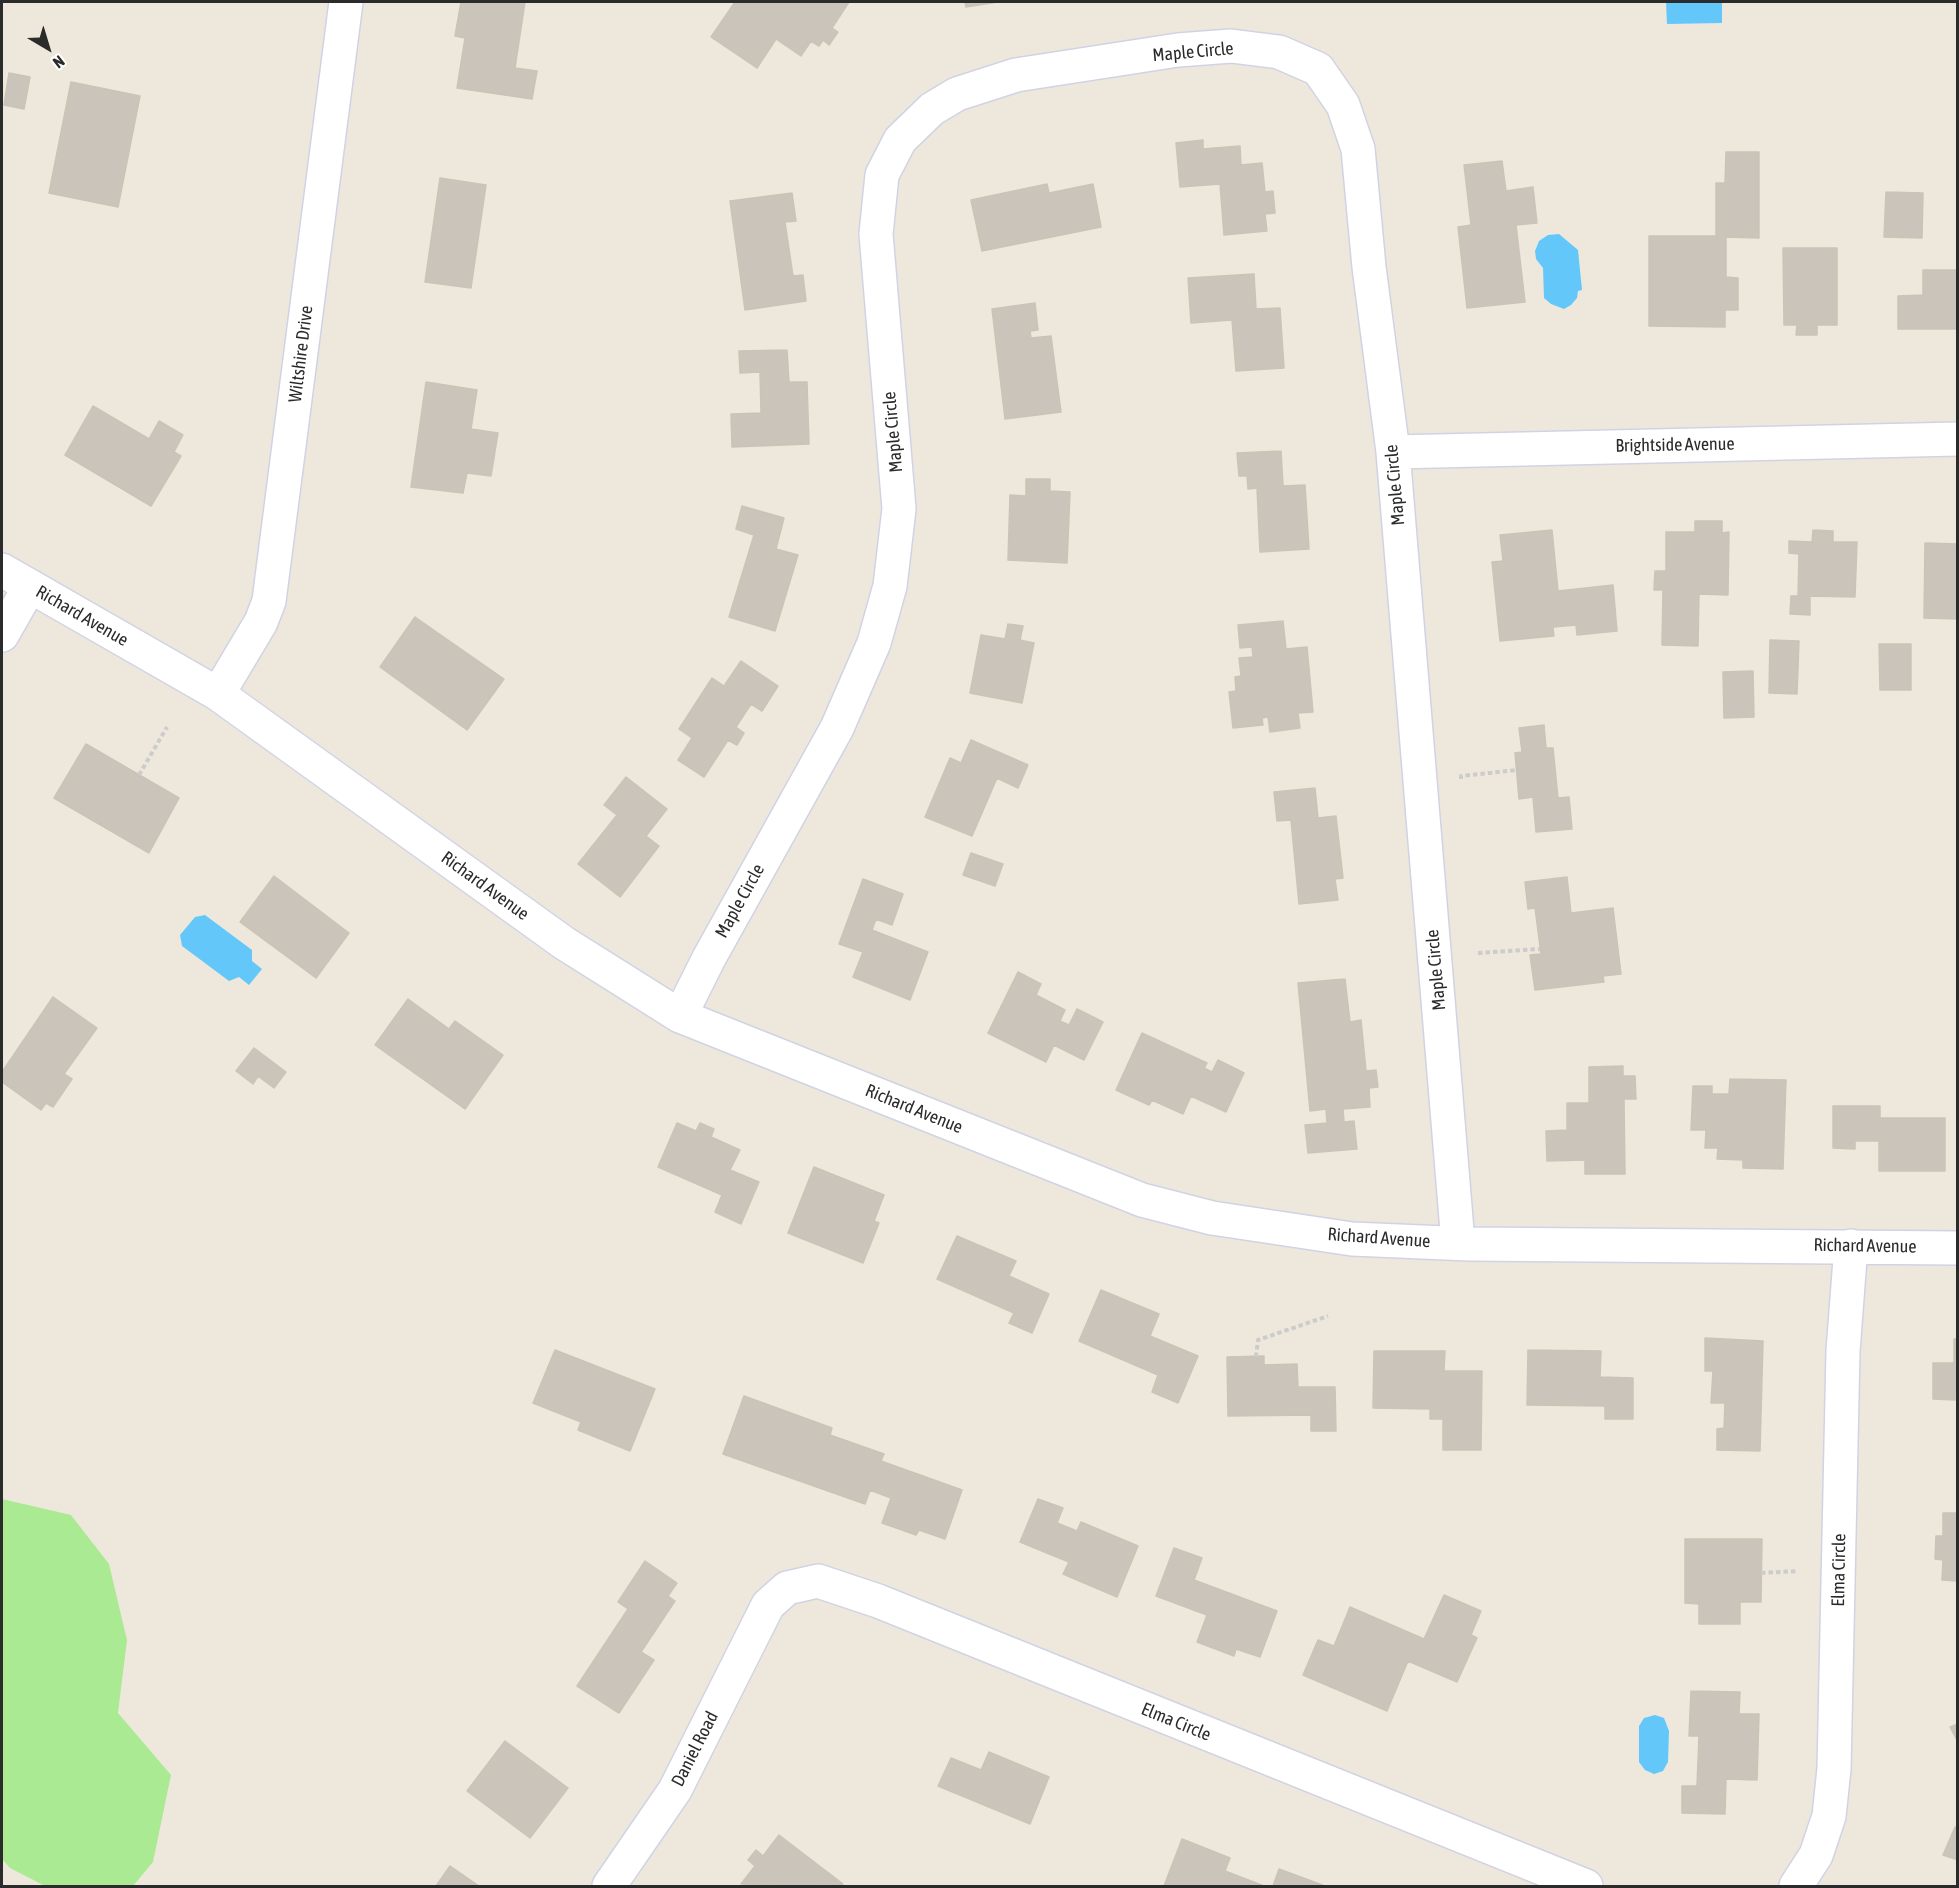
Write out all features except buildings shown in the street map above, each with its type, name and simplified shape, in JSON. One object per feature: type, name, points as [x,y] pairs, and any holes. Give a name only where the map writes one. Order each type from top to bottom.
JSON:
[{"type":"street","name":"Wiltshire Drive","points":[[218,694],[251,642],[269,601],[346,2]]},
{"type":"street","name":"Maple Circle","points":[[680,1016],[714,948],[837,728],[874,643],[890,586],[899,509],[876,234],[882,175],[900,140],[932,109],[957,94],[1016,75],[1178,50],[1231,46],[1279,52],[1318,69],[1343,105],[1358,149],[1368,260],[1393,452],[1458,1243]]},
{"type":"street","name":"Brightside Avenue","points":[[1393,452],[1958,439]]},
{"type":"street","name":"Richard Avenue","points":[[2,570],[218,694],[564,943],[680,1016],[1142,1200],[1212,1218],[1352,1239],[1458,1243],[1958,1248]]},
{"type":"street","points":[[2,635],[30,586]]},
{"type":"street","name":"Elma Circle","points":[[1796,1887],[1816,1855],[1828,1816],[1834,1770],[1843,1351],[1851,1246]]},
{"type":"street","name":"Elma Circle","points":[[768,1605],[787,1588],[818,1581],[878,1601],[1586,1887]]},
{"type":"street","name":"Daniel Road","points":[[609,1887],[675,1790],[768,1605]]},
{"type":"path","points":[[140,775],[167,727]]},
{"type":"path","points":[[1461,786],[1461,776],[1517,770]]},
{"type":"path","points":[[1478,953],[1540,949]]},
{"type":"path","points":[[1256,1357],[1258,1340],[1328,1316]]},
{"type":"path","points":[[1761,1573],[1808,1570]]},
{"type":"green space","points":[[2,1499],[71,1515],[109,1564],[127,1640],[118,1713],[171,1775],[153,1862],[133,1886],[45,1886],[10,1868],[2,1859]]},
{"type":"water","points":[[1666,2],[1722,2],[1722,23],[1667,24]]},
{"type":"water","points":[[1559,234],[1578,250],[1582,290],[1578,291],[1577,298],[1571,305],[1564,309],[1551,304],[1544,298],[1543,268],[1536,259],[1535,251],[1539,241],[1548,235]]},
{"type":"water","points":[[205,915],[252,950],[252,961],[262,969],[249,985],[239,977],[229,981],[182,946],[180,935],[195,917]]},
{"type":"water","points":[[1655,1715],[1664,1718],[1669,1731],[1668,1762],[1663,1771],[1654,1774],[1645,1770],[1639,1762],[1639,1726],[1644,1718]]}]
